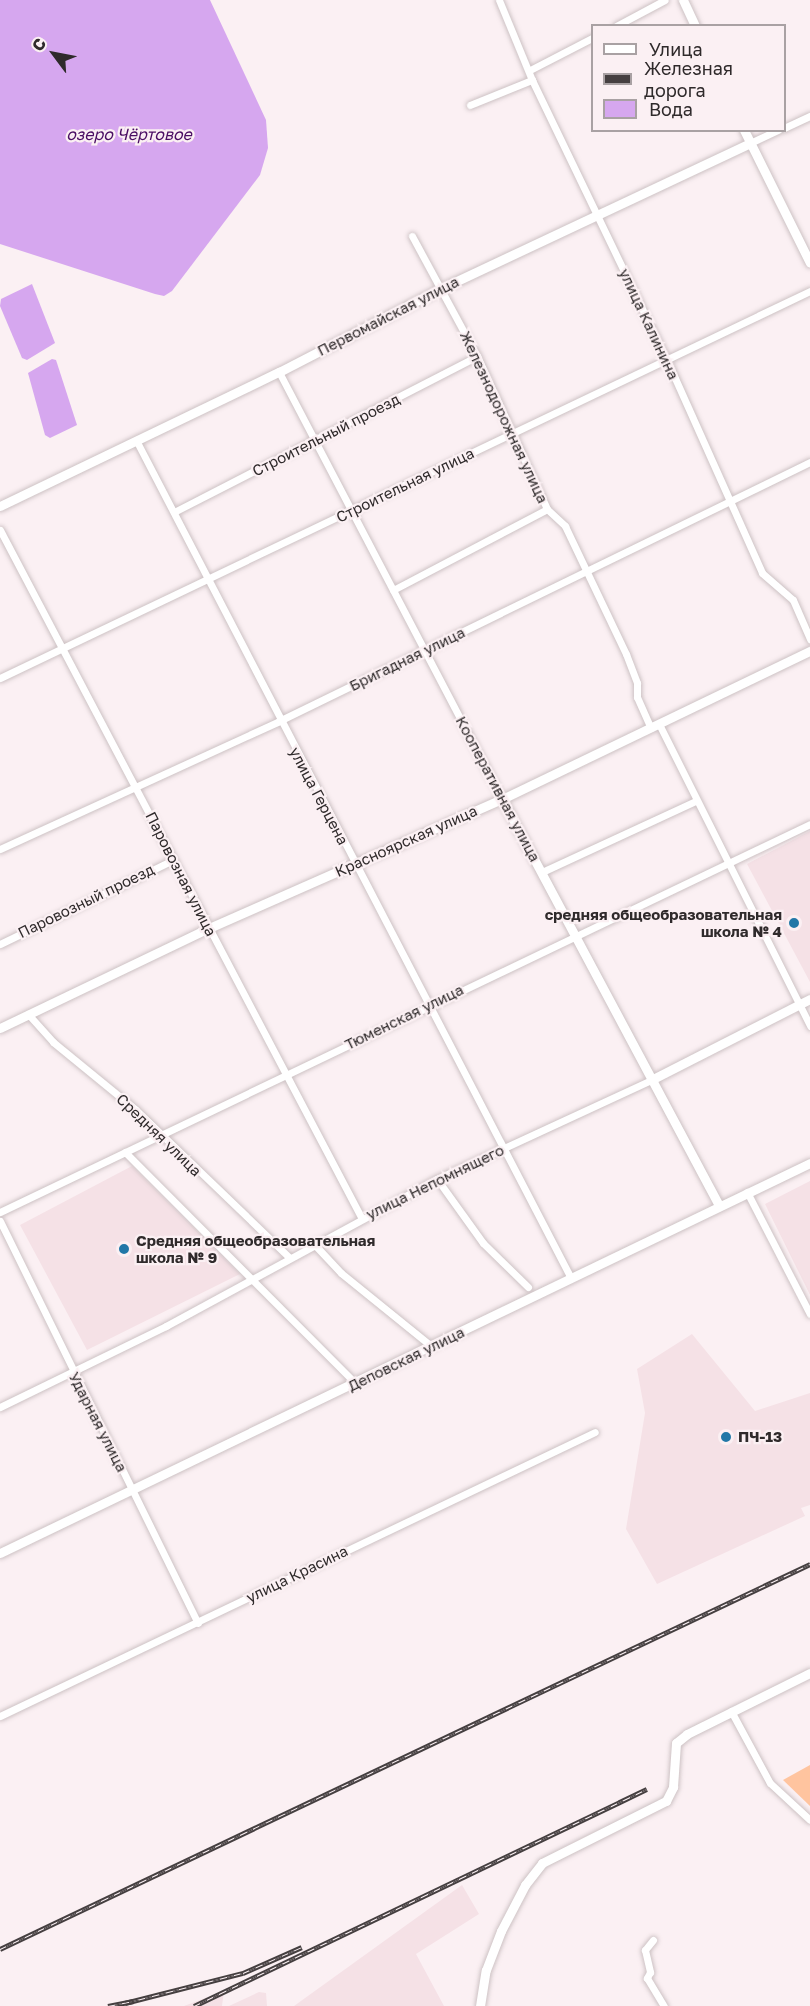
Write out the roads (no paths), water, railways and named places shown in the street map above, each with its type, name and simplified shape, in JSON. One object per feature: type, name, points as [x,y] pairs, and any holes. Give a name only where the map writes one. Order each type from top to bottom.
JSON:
[{"type":"street","name":"улица Калинина","points":[[499,0],[530,70],[532,80],[666,358],[762,573],[793,600],[810,639]]},
{"type":"street","points":[[620,24],[665,0]]},
{"type":"street","points":[[683,0],[694,24]]},
{"type":"street","points":[[530,70],[591,39]]},
{"type":"street","points":[[470,105],[532,80]]},
{"type":"street","points":[[786,127],[810,116]]},
{"type":"street","points":[[745,132],[810,263]]},
{"type":"street","name":"Первомайская улица","points":[[0,506],[279,372],[442,288],[774,132]]},
{"type":"street","name":"Железнодорожная улица","points":[[412,236],[477,356],[514,432],[547,509],[565,526],[588,573],[626,654],[637,683],[637,697],[696,801],[810,1026]]},
{"type":"street","name":"Строительная улица","points":[[0,678],[810,291]]},
{"type":"street","name":"Строительный проезд","points":[[174,512],[315,442],[477,356]]},
{"type":"street","name":"Кооперативная улица","points":[[279,372],[502,799],[719,1206]]},
{"type":"street","name":"улица Герцена","points":[[136,440],[209,578],[279,721],[430,1004],[571,1278]]},
{"type":"street","name":"Бригадная улица","points":[[0,849],[135,785],[279,721],[588,573],[810,462]]},
{"type":"street","points":[[393,590],[547,509]]},
{"type":"street","name":"Паровозная улица","points":[[0,530],[361,1218]]},
{"type":"street","name":"Красноярская улица","points":[[0,1028],[209,928],[502,799],[810,651]]},
{"type":"street","points":[[542,872],[696,801]]},
{"type":"street","name":"Тюменская улица","points":[[0,1212],[126,1152],[158,1134],[810,824]]},
{"type":"street","name":"Паровозный проезд","points":[[0,944],[173,860]]},
{"type":"street","name":"улица Непомнящего","points":[[0,1407],[254,1279],[313,1243],[437,1179],[653,1079],[810,999]]},
{"type":"street","name":"Средняя улица","points":[[28,1014],[53,1042],[158,1134],[289,1257]]},
{"type":"street","points":[[126,1152],[356,1384]]},
{"type":"street","name":"Деповская улица","points":[[0,1553],[356,1384],[810,1163]]},
{"type":"street","points":[[437,1179],[483,1243],[528,1287]]},
{"type":"street","points":[[747,1192],[810,1314]]},
{"type":"street","name":"Ударная улица","points":[[0,1221],[198,1623]]},
{"type":"street","points":[[313,1243],[349,1280],[431,1346]]},
{"type":"street","name":"улица Красина","points":[[0,1716],[595,1432]]},
{"type":"street","points":[[480,2006],[486,1970],[501,1931],[525,1885],[542,1863],[666,1801],[673,1787],[676,1743],[731,1711],[810,1673]]},
{"type":"street","points":[[731,1711],[770,1783],[810,1820]]},
{"type":"street","points":[[653,1940],[645,1950],[650,1972],[648,1978],[664,2006]]},
{"type":"water","name":"озеро Чёртовое","points":[[0,0],[210,0],[266,120],[268,148],[260,175],[172,291],[164,296],[0,244]]},
{"type":"water","points":[[32,284],[55,343],[27,360],[22,358],[0,306],[1,299]]},
{"type":"water","points":[[52,359],[56,360],[77,425],[50,438],[45,435],[28,373]]},
{"type":"railway","points":[[0,1949],[810,1564]]},
{"type":"railway","points":[[194,2006],[647,1789]]},
{"type":"railway","points":[[125,2003],[243,1973],[302,1947]]},
{"type":"railway","points":[[108,2006],[134,2001]]},
{"type":"place","name":"средняя общеобразовательная школа № 4","points":[[794,923]]},
{"type":"place","name":"Средняя общеобразовательная школа № 9","points":[[124,1249]]},
{"type":"place","name":"ПЧ-13","points":[[726,1437]]}]
